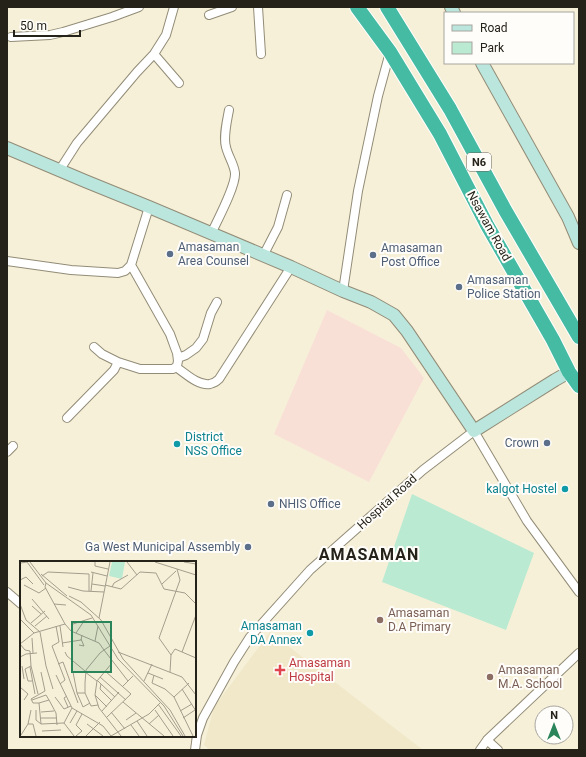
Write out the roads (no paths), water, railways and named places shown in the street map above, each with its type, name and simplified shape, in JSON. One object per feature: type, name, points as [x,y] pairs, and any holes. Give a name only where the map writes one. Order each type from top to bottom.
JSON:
[{"type":"highway","name":"Nsawam Road","points":[[357,7],[390,52],[440,134],[487,225],[553,340],[569,372],[579,386]]},
{"type":"highway","name":"Nsawam Road","points":[[387,7],[450,109],[579,337]]},
{"type":"main road","points":[[483,64],[568,217],[579,243]]},
{"type":"main road","points":[[7,148],[291,267],[371,302],[394,315],[407,331],[474,431]]},
{"type":"main road","name":"Hospital Road","points":[[474,431],[549,383],[569,372]]},
{"type":"street","points":[[11,37],[50,35],[112,17],[139,7]]},
{"type":"street","points":[[59,170],[81,137],[154,54],[166,35],[174,7]]},
{"type":"street","points":[[209,15],[232,7]]},
{"type":"street","points":[[258,7],[261,54]]},
{"type":"street","points":[[344,291],[358,191],[378,96],[390,52]]},
{"type":"street","points":[[154,54],[179,83]]},
{"type":"street","points":[[211,234],[234,182],[235,174],[225,146],[229,110]]},
{"type":"street","points":[[263,256],[278,227],[287,195]]},
{"type":"street","points":[[7,261],[70,270],[118,273],[125,271],[131,265],[149,207]]},
{"type":"street","points":[[131,265],[170,334],[178,358],[178,364],[176,367]]},
{"type":"street","points":[[94,347],[102,354],[118,362],[140,369],[176,367],[195,380],[210,384],[219,379],[291,267]]},
{"type":"street","points":[[178,358],[191,352],[203,339],[211,313],[217,302]]},
{"type":"street","points":[[67,418],[114,370],[118,362]]},
{"type":"street","points":[[474,431],[527,521],[579,592]]},
{"type":"street","name":"Hospital Road","points":[[196,734],[203,718],[234,662],[250,637],[310,570],[423,470],[474,431]]},
{"type":"street","points":[[7,592],[20,603]]},
{"type":"street","points":[[480,750],[487,740],[579,653]]},
{"type":"street","name":"Hospital Road","points":[[195,750],[196,737]]},
{"type":"street","points":[[487,740],[498,750]]},
{"type":"place","name":"Amasaman Area Counsel","points":[[170,254]]},
{"type":"place","name":"Amasaman Post Office","points":[[373,255]]},
{"type":"place","name":"Amasaman Police Station","points":[[459,287]]},
{"type":"place","name":"Crown","points":[[547,443]]},
{"type":"place","name":"District NSS Office","points":[[177,444]]},
{"type":"place","name":"kalgot Hostel","points":[[565,489]]},
{"type":"place","name":"NHIS Office","points":[[271,504]]},
{"type":"place","name":"Ga West Municipal Assembly","points":[[248,547]]},
{"type":"place","name":"Amasaman D.A Primary","points":[[380,620]]},
{"type":"place","name":"Amasaman DA Annex","points":[[310,633]]},
{"type":"place","name":"Amasaman Hospital","points":[[280,670]]},
{"type":"place","name":"Amasaman M.A. School","points":[[490,677]]},
{"type":"district","name":"AMASAMAN","points":[[369,554]]}]
